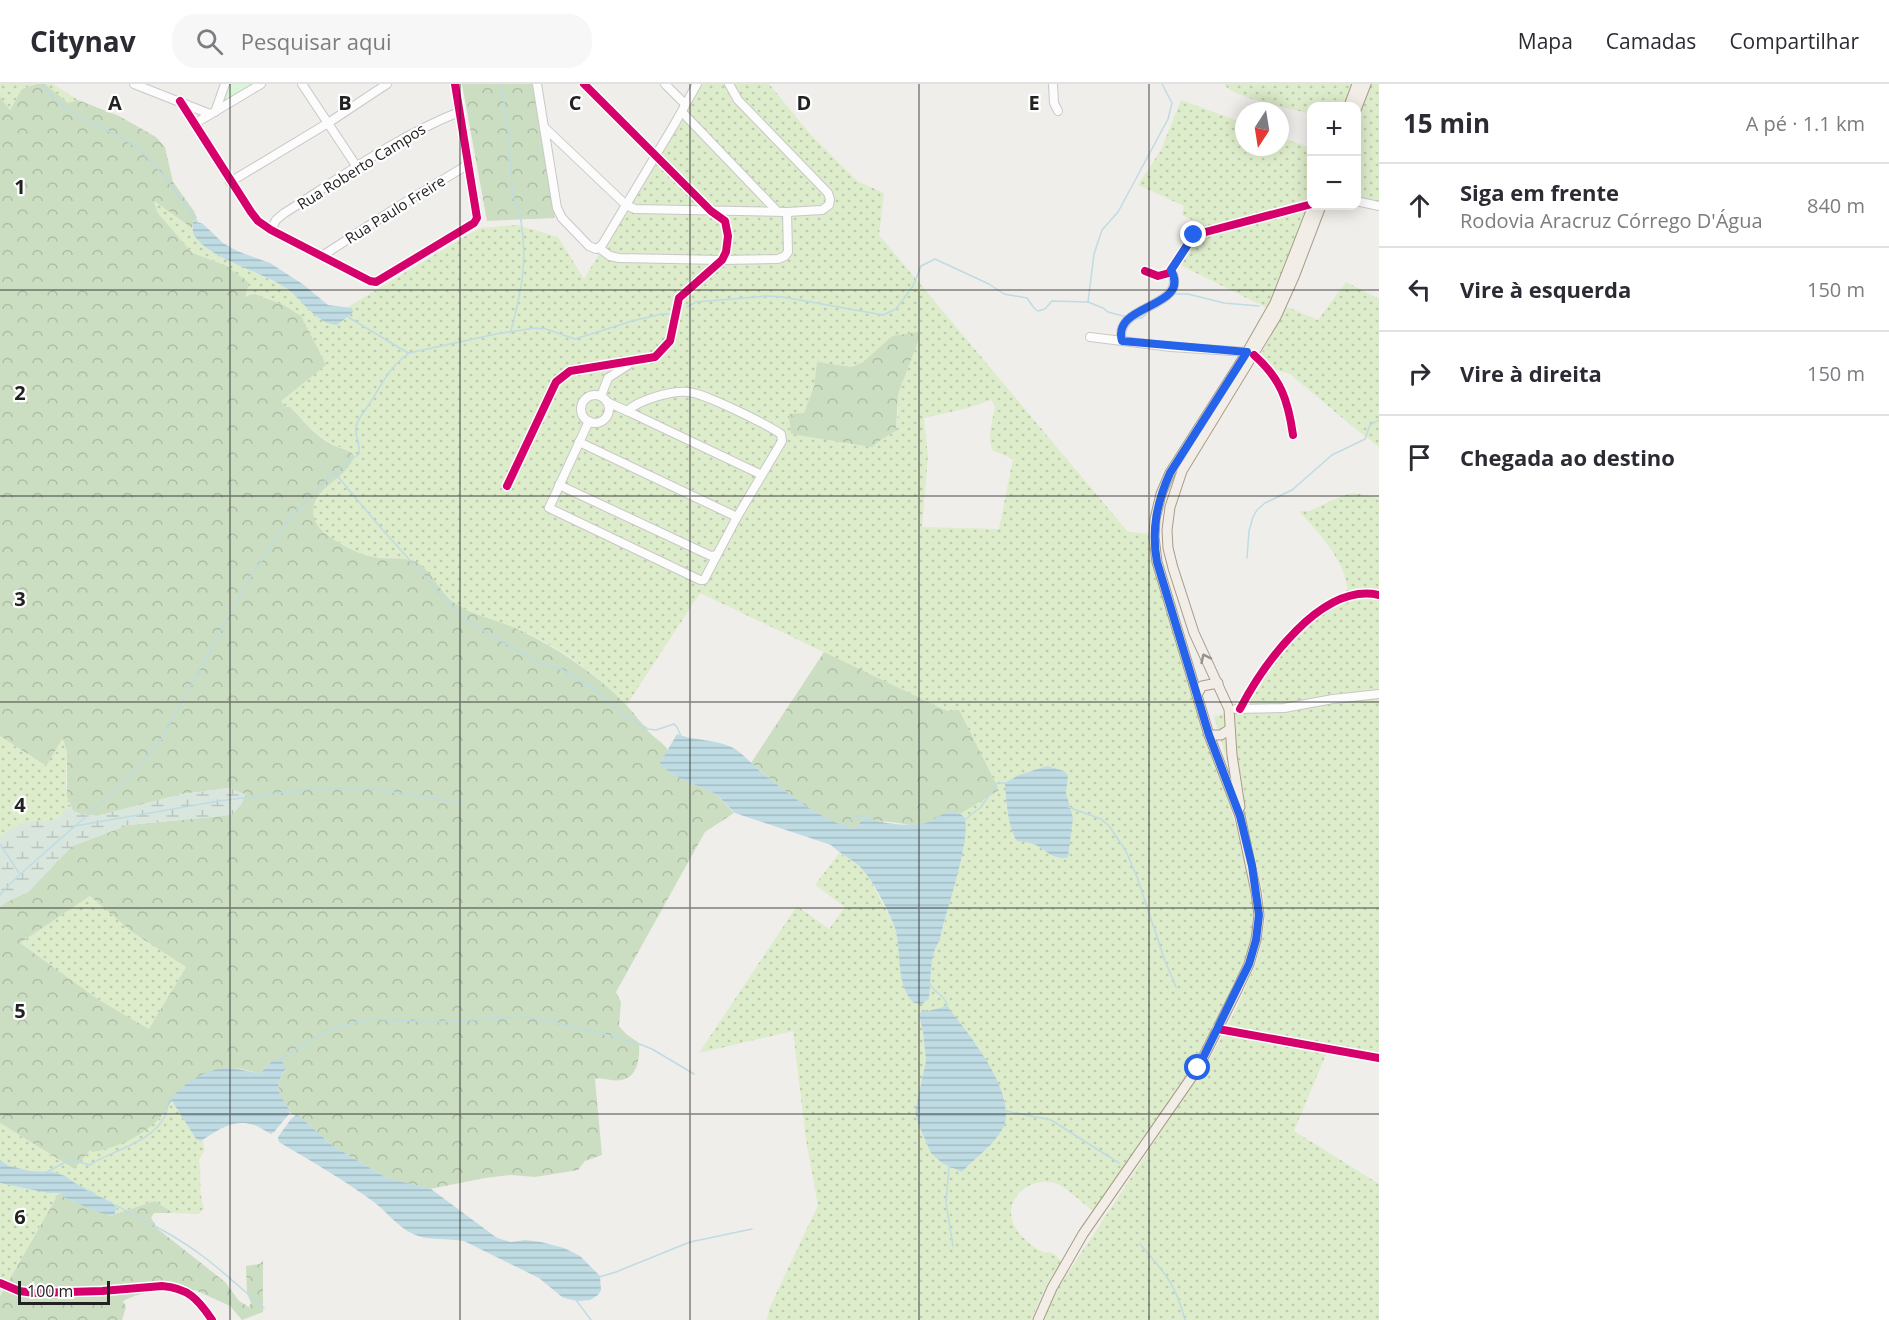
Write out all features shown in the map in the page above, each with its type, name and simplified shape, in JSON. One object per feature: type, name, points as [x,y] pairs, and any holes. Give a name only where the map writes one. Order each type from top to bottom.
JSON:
[{"type":"main road","points":[[1350,102],[1357,84]]},
{"type":"main road","points":[[1359,102],[1366,84]]},
{"type":"main road","points":[[1240,816],[1229,709],[1194,633],[1173,568],[1167,540],[1168,519],[1173,494],[1182,471],[1250,354],[1278,295],[1310,210]]},
{"type":"main road","points":[[1038,1320],[1052,1288],[1083,1234],[1198,1068],[1249,964],[1256,940],[1259,915],[1252,866],[1240,816],[1209,735],[1157,562],[1154,537],[1155,519],[1161,494],[1170,473],[1284,300],[1319,210]]},
{"type":"main road","points":[[1197,695],[1202,686],[1218,683]]},
{"type":"main road","points":[[1209,735],[1221,735],[1230,729]]},
{"type":"street","points":[[134,84],[212,113]]},
{"type":"street","points":[[212,113],[225,84]]},
{"type":"street","points":[[194,124],[261,84]]},
{"type":"street","points":[[302,84],[357,167]]},
{"type":"street","points":[[231,182],[387,84]]},
{"type":"street","points":[[180,101],[255,218],[271,230],[376,282],[476,220],[478,214],[455,84]]},
{"type":"street","points":[[537,84],[558,213],[589,246],[599,248],[610,256],[619,258],[778,259],[788,252],[787,212]]},
{"type":"street","points":[[507,486],[556,382],[570,371],[655,357],[670,341],[679,298],[722,260],[726,252],[728,236],[725,220],[711,211],[584,84]]},
{"type":"street","points":[[665,84],[683,108],[777,211]]},
{"type":"street","points":[[599,248],[697,84]]},
{"type":"street","points":[[544,127],[626,205],[635,209],[787,212],[822,210],[829,205],[828,193],[738,100],[729,84]]},
{"type":"street","points":[[1053,84],[1054,103],[1058,111]]},
{"type":"street","name":"Rua Roberto Campos","points":[[271,230],[276,220],[283,214],[357,167],[412,133],[459,112]]},
{"type":"street","name":"Rua Paulo Freire","points":[[322,256],[407,200],[469,164]]},
{"type":"street","points":[[1361,202],[1379,207]]},
{"type":"street","points":[[1145,271],[1162,276],[1171,270],[1194,235],[1307,206]]},
{"type":"street","points":[[1122,341],[1120,330],[1129,318],[1162,300],[1171,292],[1174,277],[1171,270]]},
{"type":"street","points":[[1090,337],[1250,354],[1271,372],[1283,392],[1293,435]]},
{"type":"street","points":[[632,362],[608,378],[604,399],[609,411],[605,418],[598,422],[586,419],[582,411],[583,403],[593,395],[604,399],[762,475]]},
{"type":"street","points":[[589,421],[549,508],[704,580],[782,441],[781,434],[714,401],[689,392],[671,392],[633,405],[627,411]]},
{"type":"street","points":[[579,442],[737,518]]},
{"type":"street","points":[[559,485],[704,554],[717,555]]},
{"type":"street","points":[[1240,709],[1270,661],[1309,619],[1343,598],[1361,594],[1379,595]]},
{"type":"street","points":[[1229,709],[1284,708],[1379,694]]},
{"type":"street","points":[[1218,1029],[1379,1058]]},
{"type":"street","points":[[0,1283],[19,1291],[35,1293],[173,1286],[187,1291],[213,1320]]},
{"type":"green space","points":[[0,84],[37,84],[22,89],[10,110],[0,97]]},
{"type":"green space","points":[[45,84],[53,84],[78,100],[68,103]]},
{"type":"green space","points":[[45,84],[68,103],[78,100],[119,116],[156,137],[165,147],[173,182],[197,218],[192,228],[153,200],[158,213],[192,253],[225,265],[249,283],[245,297],[254,294],[282,304],[301,316],[326,365],[281,401],[321,438],[354,455],[351,464],[317,499],[314,518],[323,531],[339,543],[366,555],[418,563],[423,566],[446,596],[458,605],[513,627],[574,661],[615,694],[650,733],[666,747],[668,750],[663,758],[662,767],[677,777],[716,794],[734,813],[705,832],[616,992],[621,1002],[619,1026],[639,1043],[637,1066],[627,1078],[595,1079],[602,1155],[585,1161],[578,1170],[535,1177],[511,1175],[485,1178],[430,1189],[387,1178],[333,1146],[297,1114],[295,1116],[289,1111],[290,1109],[282,1100],[278,1085],[286,1070],[271,1062],[260,1073],[241,1069],[222,1069],[205,1074],[175,1094],[162,1116],[141,1133],[130,1140],[105,1149],[92,1152],[90,1150],[74,1169],[0,1123],[0,907],[28,892],[72,846],[128,825],[232,815],[229,788],[182,794],[97,816],[80,814],[73,811],[67,796],[67,752],[63,738],[46,766],[0,736],[0,97],[10,110],[22,89]],"holes":[[[90,896],[132,932],[186,967],[149,1029],[99,1000],[20,943]]]},
{"type":"green space","points":[[220,84],[257,84],[210,114]]},
{"type":"green space","points":[[462,84],[533,84],[555,218],[487,221]]},
{"type":"green space","points":[[701,84],[769,84],[811,135],[857,181],[884,193],[879,235],[1128,532],[1152,534],[1237,831],[1252,894],[1254,920],[1252,938],[1245,963],[1210,1036],[1190,1070],[1095,1212],[1062,1186],[1047,1182],[1028,1186],[1015,1199],[1011,1217],[1017,1231],[1035,1247],[1053,1254],[1062,1262],[1046,1286],[1031,1320],[767,1320],[769,1309],[818,1205],[806,1140],[793,1031],[699,1053],[797,906],[829,929],[845,907],[815,885],[839,853],[855,862],[866,872],[894,925],[899,944],[905,991],[922,1004],[929,998],[934,953],[940,940],[964,845],[964,818],[960,814],[998,790],[947,711],[700,593],[626,706],[594,675],[557,649],[520,630],[456,604],[427,573],[414,563],[401,559],[366,555],[330,537],[317,524],[314,518],[314,508],[318,498],[336,475],[349,451],[323,438],[290,407],[285,407],[281,401],[301,316],[267,298],[245,297],[225,265],[192,253],[158,213],[152,199],[192,228],[192,231],[209,250],[285,287],[321,320],[346,308],[479,228],[517,225],[558,237],[584,279]],"holes":[[[892,336],[919,339],[898,394],[896,431],[882,439],[789,415],[804,413],[815,386],[817,362],[852,367],[863,362]],[[991,400],[995,406],[990,435],[991,446],[993,451],[1013,459],[999,529],[922,527],[928,456],[924,418]],[[1047,766],[1068,776],[1066,793],[1072,825],[1059,858],[1034,843],[1013,836],[1007,804],[1028,773]],[[947,1006],[982,1053],[1005,1099],[994,1138],[988,1148],[962,1172],[942,1163],[931,1153],[915,1112],[926,1061],[919,1015]]]},
{"type":"green space","points":[[1224,84],[1360,84],[1353,102],[1307,102],[1307,113],[1289,108],[1289,102],[1264,102],[1229,89]]},
{"type":"green space","points":[[1371,84],[1379,84],[1379,206],[1361,199],[1361,109]]},
{"type":"green space","points":[[1181,100],[1235,120],[1235,156],[1289,156],[1289,140],[1307,147],[1307,210],[1310,210],[1271,310],[1180,265],[1200,224],[1182,215],[1184,206],[1138,185],[1161,150]]},
{"type":"green space","points":[[1346,282],[1379,299],[1379,447],[1290,374],[1266,367],[1258,361],[1285,306],[1318,320]]},
{"type":"green space","points":[[918,332],[919,339],[898,394],[896,431],[872,447],[791,434],[789,414],[804,413],[814,387],[817,362],[852,367],[863,362],[892,336]]},
{"type":"green space","points":[[1354,493],[1379,498],[1379,1061],[1327,1052],[1294,1131],[1379,1184],[1379,1320],[1043,1320],[1056,1291],[1212,1055],[1238,1005],[1258,958],[1265,921],[1263,893],[1246,823],[1214,717],[1236,707],[1264,669],[1347,590],[1346,579],[1337,558],[1299,511],[1309,511]]},
{"type":"green space","points":[[824,652],[947,711],[959,710],[999,790],[960,814],[945,814],[924,824],[911,825],[879,821],[868,817],[864,818],[854,829],[826,818],[787,792],[751,763]]},
{"type":"green space","points":[[0,736],[45,766],[63,737],[67,752],[66,786],[69,803],[64,814],[50,822],[22,823],[0,837]]},
{"type":"green space","points":[[229,788],[245,794],[242,804],[232,815],[128,825],[72,846],[28,892],[0,907],[0,837],[15,826],[28,822],[54,820],[64,812],[69,803],[73,811],[97,816],[182,794]]},
{"type":"green space","points":[[90,896],[132,932],[186,967],[149,1030],[99,1000],[20,943]]},
{"type":"green space","points":[[173,1102],[196,1139],[202,1140],[205,1150],[199,1160],[204,1208],[199,1214],[173,1213],[155,1201],[115,1214],[117,1208],[111,1202],[82,1188],[65,1176],[54,1172],[30,1171],[9,1166],[0,1160],[0,1123],[73,1169],[90,1150],[158,1120]]},
{"type":"green space","points":[[0,1183],[48,1193],[59,1193],[0,1295]]},
{"type":"green space","points":[[59,1193],[72,1201],[112,1216],[155,1201],[173,1213],[154,1213],[151,1218],[158,1229],[225,1282],[239,1301],[249,1307],[251,1303],[247,1293],[246,1266],[260,1264],[263,1260],[263,1312],[242,1320],[230,1306],[195,1290],[188,1294],[182,1289],[144,1293],[123,1301],[126,1307],[122,1320],[0,1320],[0,1296]]},
{"type":"water","points":[[193,222],[203,224],[223,243],[237,251],[270,263],[304,285],[328,305],[352,308],[353,312],[337,325],[322,320],[286,288],[226,260],[205,246],[193,233]]},
{"type":"water","points":[[677,734],[721,743],[735,749],[804,805],[829,820],[854,829],[864,818],[868,817],[887,823],[913,825],[926,823],[948,812],[964,817],[965,841],[940,940],[934,953],[929,998],[922,1004],[914,1003],[908,996],[901,977],[895,928],[879,893],[862,869],[831,845],[735,813],[716,794],[677,777],[662,767],[660,763]]},
{"type":"water","points":[[1047,766],[1064,771],[1068,776],[1066,793],[1073,818],[1068,857],[1055,857],[1034,844],[1017,841],[1010,821],[1005,783],[1019,775]]},
{"type":"water","points":[[947,1006],[989,1064],[1004,1098],[1006,1114],[1003,1128],[990,1146],[962,1172],[942,1163],[931,1153],[915,1112],[926,1061],[919,1015],[922,1010],[928,1011]]},
{"type":"water","points":[[278,1059],[282,1061],[286,1069],[279,1080],[280,1094],[290,1110],[274,1132],[271,1134],[254,1125],[239,1123],[226,1126],[201,1141],[196,1139],[172,1101],[171,1098],[176,1092],[189,1082],[211,1071],[230,1068],[260,1073],[271,1062]]},
{"type":"water","points":[[297,1114],[333,1146],[387,1178],[431,1189],[497,1238],[511,1242],[525,1240],[541,1242],[564,1248],[580,1256],[600,1276],[601,1290],[590,1300],[568,1299],[562,1297],[539,1278],[464,1241],[425,1238],[413,1234],[363,1194],[279,1142],[278,1137]]},
{"type":"water","points":[[0,1160],[9,1166],[30,1171],[54,1172],[65,1176],[82,1188],[111,1202],[117,1208],[114,1215],[90,1209],[60,1193],[48,1193],[0,1183]]},
{"type":"waterway","points":[[43,84],[61,105],[126,140],[146,156],[177,193],[198,223]]},
{"type":"waterway","points":[[500,84],[507,123],[512,190],[520,217],[524,250],[520,290],[511,331]]},
{"type":"waterway","points":[[1088,302],[1094,254],[1102,230],[1118,212],[1168,119],[1172,103],[1162,84]]},
{"type":"waterway","points":[[687,307],[696,302],[767,296],[883,315],[896,309],[913,286],[921,266],[935,259],[989,284],[1004,294],[1027,298],[1038,311],[1045,309],[1052,301],[1088,302],[1108,312],[1127,317]]},
{"type":"waterway","points":[[1173,294],[1188,294],[1224,303],[1259,306]]},
{"type":"waterway","points":[[1134,319],[1142,318],[1150,310]]},
{"type":"waterway","points":[[0,895],[18,876],[95,809],[161,740],[249,579],[292,515],[334,472],[359,454],[357,423],[386,377],[402,358],[409,353],[535,328],[546,329],[575,339],[632,321],[669,314]]},
{"type":"waterway","points":[[348,317],[408,353]]},
{"type":"waterway","points":[[1247,558],[1249,531],[1257,510],[1265,503],[1292,490],[1332,455],[1365,439],[1370,425],[1379,420]]},
{"type":"waterway","points":[[334,472],[462,618],[537,662],[563,670],[594,689],[621,713],[648,729],[656,730],[674,724],[681,736]]},
{"type":"waterway","points":[[963,821],[981,807],[997,783],[1006,783]]},
{"type":"waterway","points":[[75,826],[219,801],[318,788],[366,788],[463,803]]},
{"type":"waterway","points":[[1068,807],[1101,819],[1109,826],[1126,851],[1176,987]]},
{"type":"waterway","points":[[842,826],[857,816],[866,818]]},
{"type":"waterway","points":[[0,844],[19,873]]},
{"type":"waterway","points":[[930,984],[942,996],[948,1008]]},
{"type":"waterway","points":[[279,1060],[329,1029],[371,1019],[432,1022],[522,1017],[604,1034],[642,1045],[694,1074]]},
{"type":"waterway","points":[[47,1172],[71,1159],[89,1165],[132,1145],[160,1124],[166,1114],[169,1100],[173,1098]]},
{"type":"waterway","points":[[1006,1111],[1051,1120],[1119,1163]]},
{"type":"waterway","points":[[949,1166],[946,1203],[953,1246]]},
{"type":"waterway","points":[[75,1184],[95,1194]]},
{"type":"waterway","points":[[115,1205],[193,1249],[264,1308]]},
{"type":"waterway","points":[[599,1277],[690,1242],[752,1229]]},
{"type":"waterway","points":[[1140,1244],[1168,1278],[1185,1320]]},
{"type":"waterway","points":[[576,1300],[591,1320]]},
{"type":"cycle path","points":[[180,101],[258,221],[271,230],[376,282],[474,223],[477,218],[455,84]]},
{"type":"cycle path","points":[[507,486],[556,382],[570,371],[655,357],[670,341],[679,298],[722,260],[726,252],[728,236],[725,221],[711,211],[584,84]]},
{"type":"cycle path","points":[[1145,271],[1158,276],[1169,273],[1194,235],[1307,205]]},
{"type":"cycle path","points":[[1254,355],[1271,373],[1282,391],[1289,411],[1293,435]]},
{"type":"cycle path","points":[[1240,709],[1279,650],[1316,614],[1336,601],[1357,594],[1379,595]]},
{"type":"cycle path","points":[[1218,1029],[1379,1058]]},
{"type":"cycle path","points":[[0,1283],[19,1291],[35,1293],[171,1287],[192,1296],[212,1320]]},
{"type":"route","points":[[1194,235],[1171,270],[1174,277],[1171,292],[1162,300],[1129,318],[1122,325],[1120,333],[1122,341],[1247,352],[1170,473],[1161,494],[1155,519],[1154,537],[1157,562],[1209,735],[1240,816],[1252,866],[1259,915],[1256,940],[1249,964],[1198,1068]]}]
